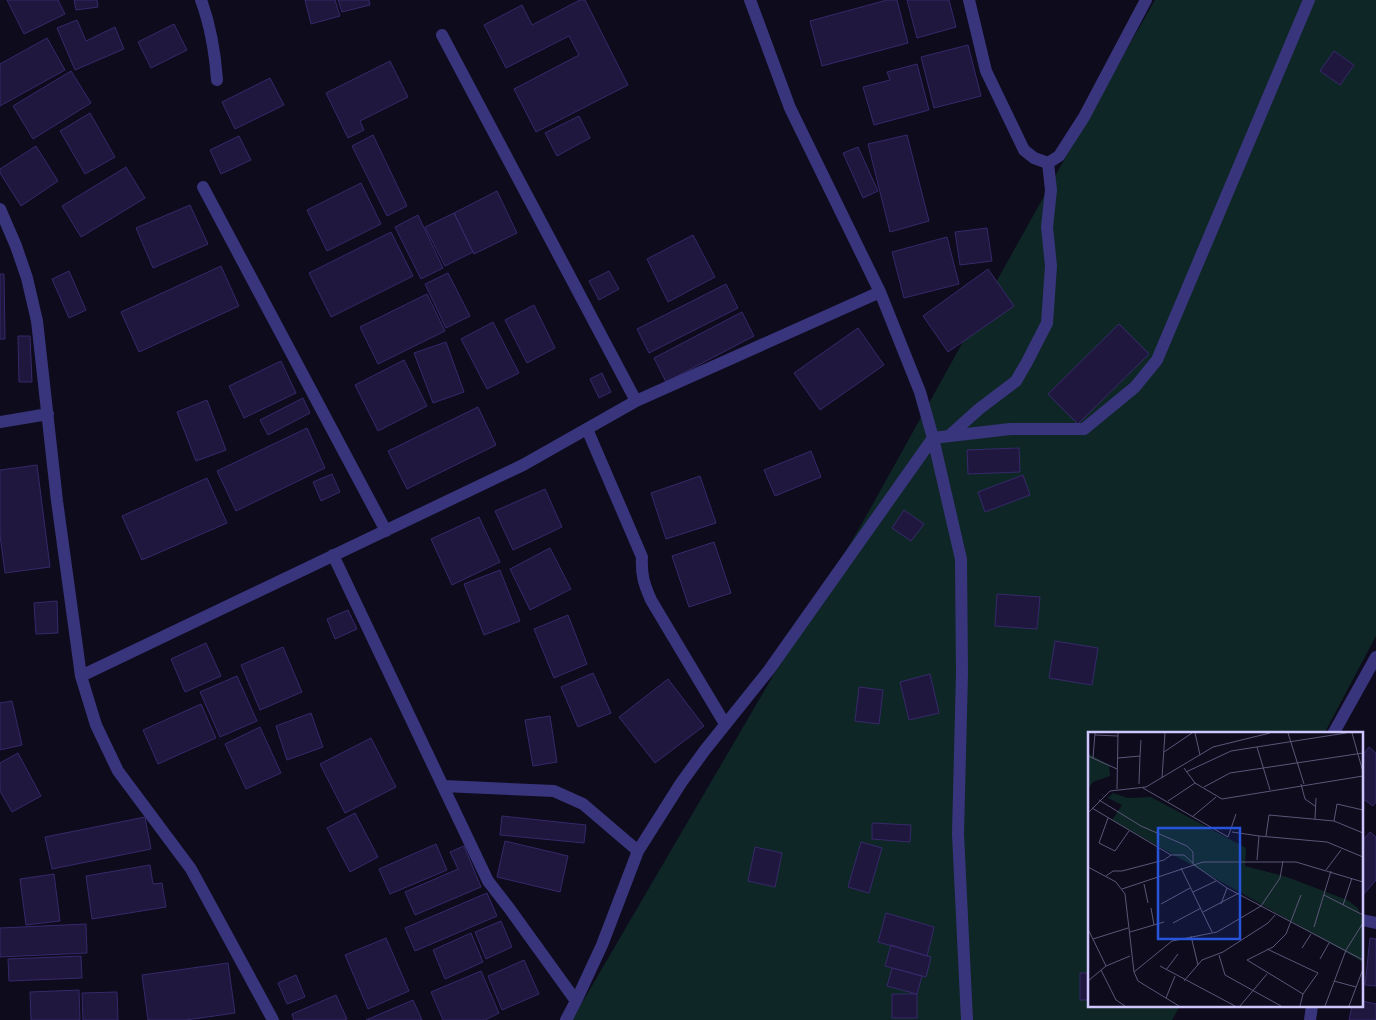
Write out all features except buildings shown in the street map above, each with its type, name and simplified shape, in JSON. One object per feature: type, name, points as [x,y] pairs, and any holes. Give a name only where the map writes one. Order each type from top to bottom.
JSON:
[{"type":"street","points":[[201,0],[207,16],[214,49],[217,80]]},
{"type":"street","points":[[750,0],[790,108],[880,292],[920,392],[962,559],[962,673],[958,834],[967,1020]]},
{"type":"street","points":[[969,0],[986,72],[1024,150],[1034,158],[1048,163]]},
{"type":"street","points":[[1048,163],[1059,156],[1084,117],[1146,0]]},
{"type":"street","points":[[566,1020],[602,945],[638,851],[681,783],[725,724],[769,670],[933,438],[1010,429],[1084,429],[1135,387],[1157,360],[1309,0]]},
{"type":"street","points":[[442,35],[636,401]]},
{"type":"street","points":[[949,436],[979,409],[1016,381],[1047,322],[1051,266],[1047,227],[1051,190],[1048,163]]},
{"type":"street","points":[[203,187],[386,531]]},
{"type":"street","points":[[0,209],[16,246],[38,321],[57,502],[81,676],[96,725],[118,771],[191,869],[274,1020]]},
{"type":"street","points":[[81,676],[523,465],[636,401],[880,292]]},
{"type":"street","points":[[0,422],[48,414]]},
{"type":"street","points":[[587,429],[642,557],[644,583],[651,600],[725,724]]},
{"type":"street","points":[[332,555],[488,881],[576,1001]]},
{"type":"street","points":[[1334,732],[1376,657]]},
{"type":"street","points":[[443,786],[554,791],[583,804],[638,851]]},
{"type":"green space","points":[[1155,0],[1376,0],[1376,636],[1325,732],[1088,732],[1088,1008],[1179,1008],[1172,1020],[572,1020],[864,520]]}]
